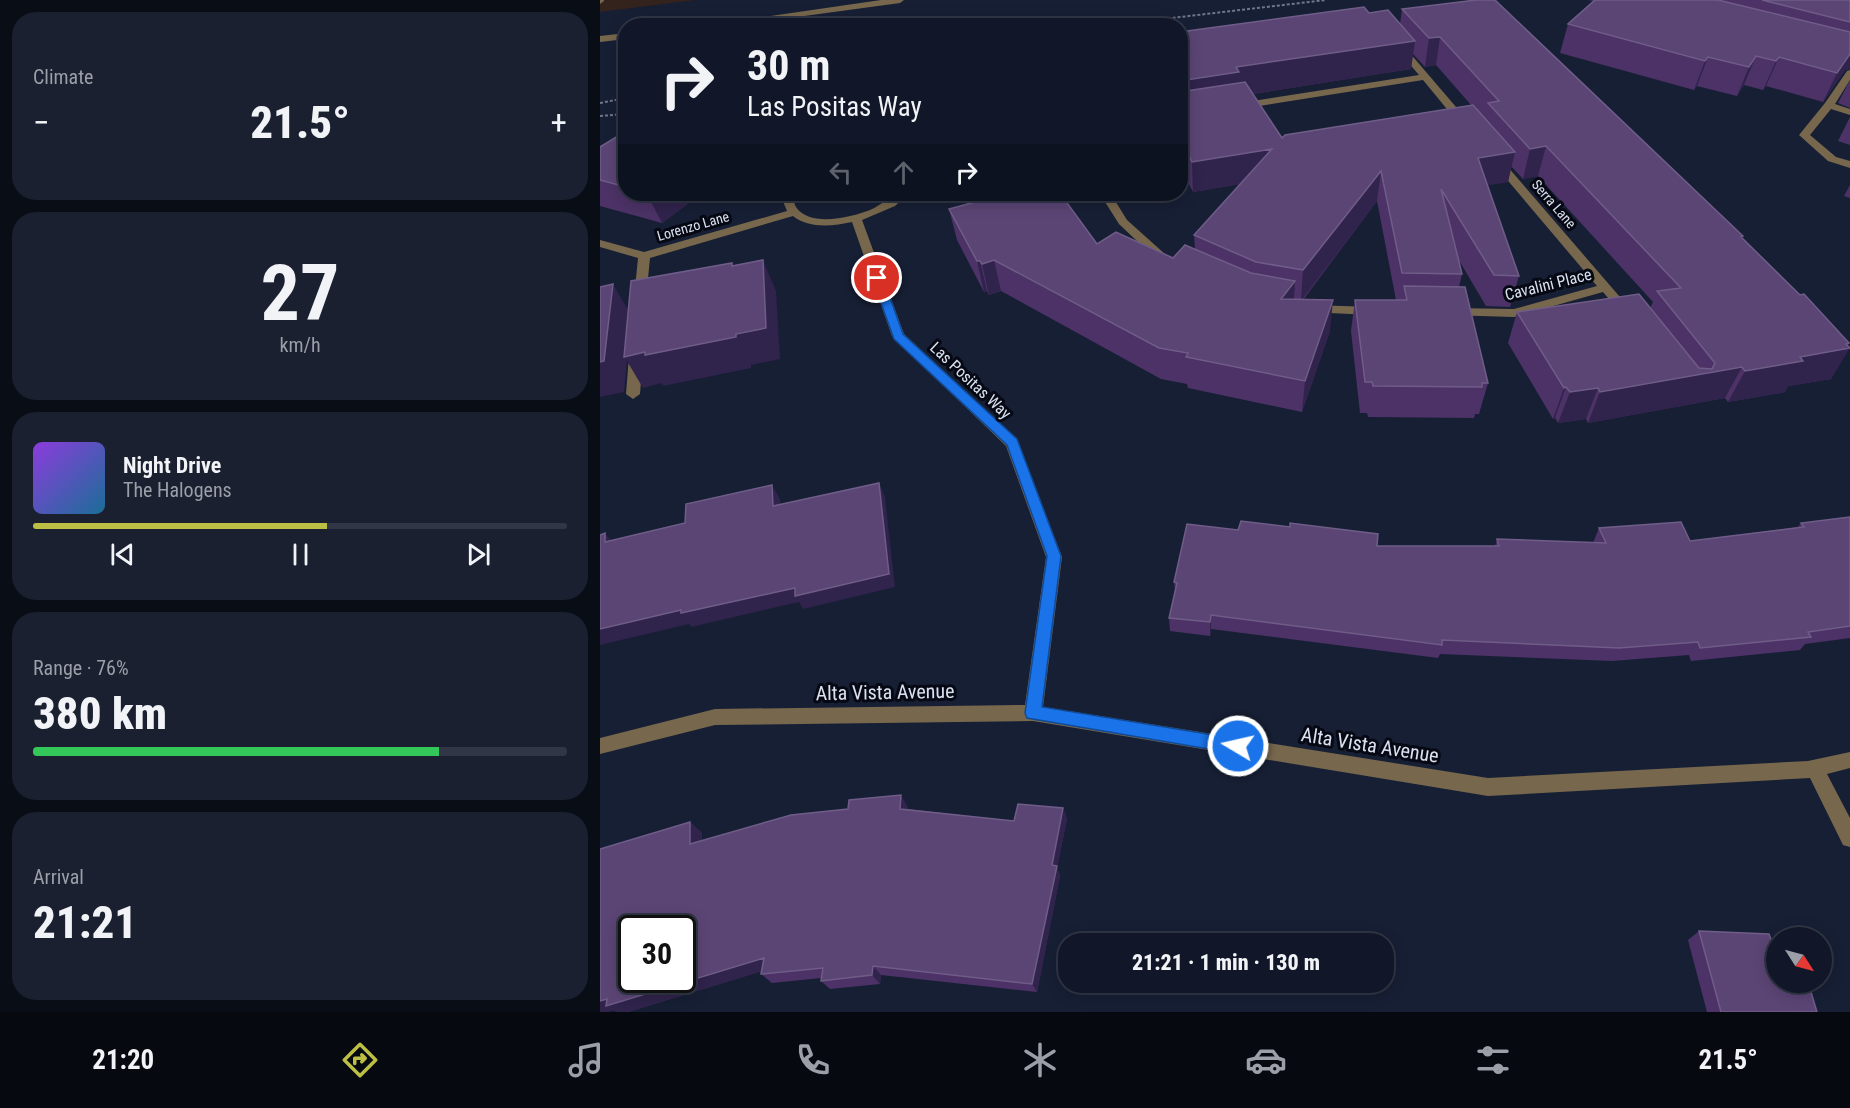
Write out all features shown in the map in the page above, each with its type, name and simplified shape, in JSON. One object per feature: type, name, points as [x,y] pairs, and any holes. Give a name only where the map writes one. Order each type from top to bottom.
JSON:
[{"type":"street","points":[[763,18],[900,0]]},
{"type":"street","points":[[1390,36],[1474,134]]},
{"type":"street","points":[[600,39],[618,37]]},
{"type":"street","points":[[1850,73],[1829,105],[1804,135],[1832,159],[1850,165]]},
{"type":"street","points":[[1227,108],[1424,77]]},
{"type":"street","points":[[1829,105],[1850,112]]},
{"type":"street","name":"Serra Lane","points":[[1490,152],[1607,287],[1635,323]]},
{"type":"street","points":[[787,201],[794,212],[805,218],[820,221],[856,219],[886,208],[894,201]]},
{"type":"street","points":[[1110,201],[1123,222],[1159,257],[1169,262]]},
{"type":"street","name":"Lorenzo Lane","points":[[600,243],[644,256],[794,212]]},
{"type":"street","name":"Las Positas Way","points":[[856,219],[898,336],[1012,443],[1054,556],[1033,713]]},
{"type":"street","points":[[639,314],[644,256]]},
{"type":"street","name":"Cavalini Place","points":[[1435,312],[1514,313],[1607,287]]},
{"type":"street","points":[[1303,308],[1390,311]]},
{"type":"street","points":[[633,394],[637,337]]},
{"type":"street","name":"Alta Vista Avenue","points":[[600,746],[715,717],[1033,713],[1488,787],[1815,769],[1850,760]]},
{"type":"street","points":[[1815,769],[1850,838]]},
{"type":"path","points":[[1146,18],[1267,9],[1326,0]]},
{"type":"path","points":[[600,103],[618,100]]},
{"type":"path","points":[[600,116],[618,115]]},
{"type":"shaded area","points":[[600,0],[695,0],[600,12]]},
{"type":"building","points":[[1476,0],[1495,0],[1743,236],[1741,237],[1800,295],[1804,294],[1849,343],[1846,344],[1850,348],[1800,357],[1803,361],[1745,371],[1742,367],[1600,392],[1598,388],[1570,392],[1566,387],[1564,388],[1517,312],[1639,294],[1699,368],[1712,369],[1715,363],[1657,291],[1681,288],[1546,146],[1530,149],[1488,103],[1499,101],[1440,37],[1429,38],[1402,9]]},
{"type":"building","points":[[1595,0],[1718,0],[1850,32],[1850,54],[1837,73],[1779,57],[1776,61],[1756,56],[1749,67],[1708,57],[1705,61],[1568,24]]},
{"type":"building","points":[[1762,0],[1850,0],[1850,22]]},
{"type":"building","points":[[1364,7],[1369,13],[1388,10],[1415,41],[1236,67],[1239,72],[1188,80],[1188,31]]},
{"type":"building","points":[[1245,82],[1282,138],[1285,135],[1473,105],[1515,152],[1478,158],[1519,276],[1494,275],[1441,189],[1462,274],[1402,273],[1381,171],[1303,270],[1256,262],[1194,235],[1272,149],[1192,162],[1188,153],[1188,91]]},
{"type":"building","points":[[618,136],[618,185],[600,180],[600,147]]},
{"type":"building","points":[[1066,201],[1097,244],[1116,232],[1173,258],[1185,245],[1251,273],[1295,281],[1281,299],[1333,300],[1305,381],[1186,357],[1188,353],[1159,348],[994,260],[982,264],[977,261],[949,209],[975,202]]},
{"type":"building","points":[[763,260],[766,328],[736,334],[736,337],[624,357],[631,281],[732,263],[732,266]]},
{"type":"building","points":[[613,284],[604,361],[600,362],[600,287]]},
{"type":"building","points":[[1404,286],[1465,287],[1488,383],[1482,383],[1482,387],[1373,386],[1372,382],[1365,382],[1355,300],[1407,300]]},
{"type":"building","points":[[879,483],[889,574],[795,596],[795,588],[681,613],[681,610],[600,629],[600,535],[605,533],[605,542],[685,523],[686,504],[772,485],[773,506]]},
{"type":"building","points":[[1850,517],[1850,626],[1808,632],[1811,637],[1700,648],[1698,642],[1619,648],[1442,640],[1442,645],[1211,615],[1210,622],[1169,618],[1177,583],[1174,582],[1187,524],[1238,530],[1241,521],[1290,527],[1290,523],[1378,534],[1377,546],[1499,546],[1497,539],[1606,543],[1599,528],[1681,522],[1690,541],[1804,527],[1801,523]]},
{"type":"building","points":[[901,795],[900,809],[1014,821],[1018,804],[1063,808],[1052,865],[1057,866],[1032,984],[873,966],[872,975],[821,981],[823,968],[761,974],[764,958],[696,979],[696,915],[618,915],[618,993],[649,993],[606,1006],[607,999],[600,1001],[600,849],[690,822],[690,844],[791,815],[848,809],[849,800]]},
{"type":"building","points":[[1699,931],[1766,934],[1766,993],[1811,993],[1817,1012],[1721,1012]]},
{"type":"route","points":[[877,278],[898,336],[1012,443],[1054,556],[1033,713],[1238,746]]}]
